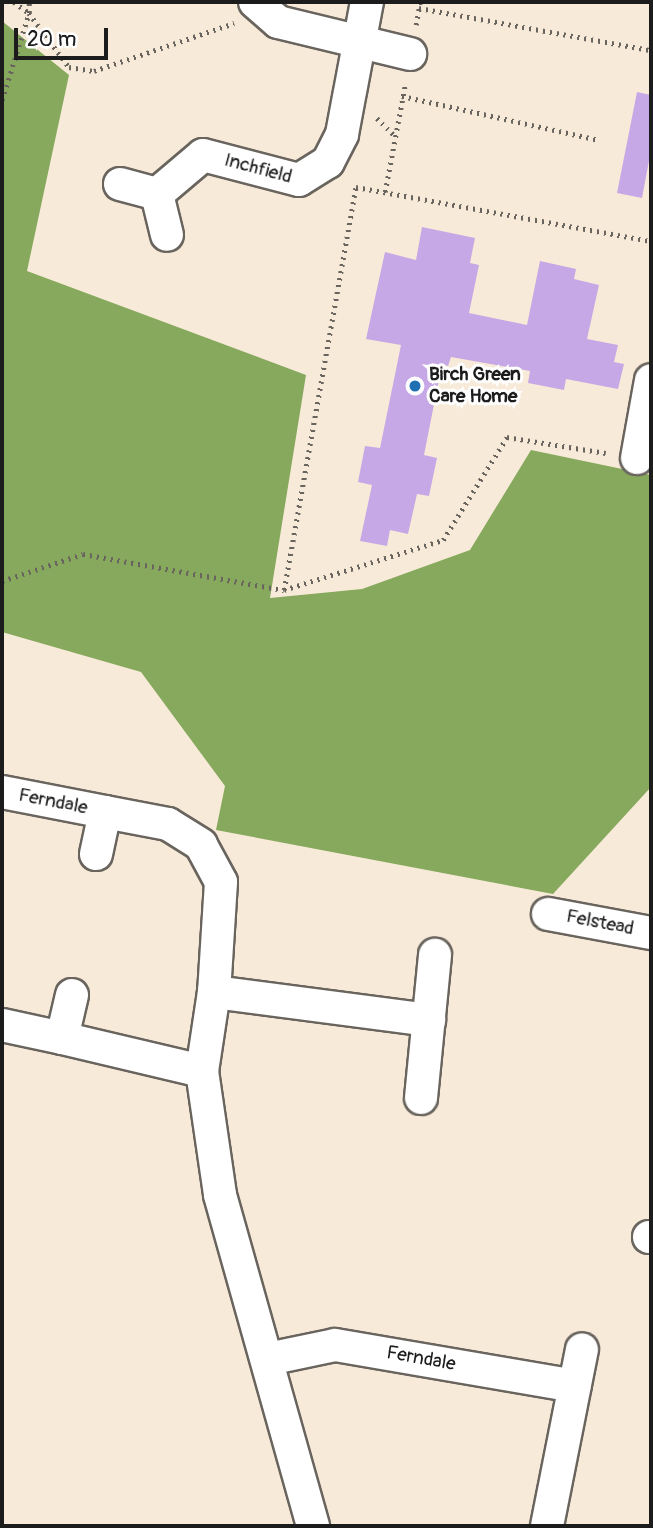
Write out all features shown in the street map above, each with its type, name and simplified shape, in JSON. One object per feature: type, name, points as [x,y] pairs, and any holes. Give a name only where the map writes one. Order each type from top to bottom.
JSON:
[{"type":"street","points":[[255,2],[359,42],[410,54]]},
{"type":"street","name":"Inchfield","points":[[157,194],[203,155],[299,180],[328,162],[342,134],[367,2]]},
{"type":"street","points":[[120,184],[157,194],[167,235]]},
{"type":"street","points":[[637,458],[651,380]]},
{"type":"street","name":"Ferndale","points":[[2,792],[168,824],[201,845],[221,882],[214,992],[202,1071],[220,1195],[313,1526]]},
{"type":"street","name":"Ferndale","points":[[96,854],[105,812]]},
{"type":"street","name":"Felstead","points":[[548,914],[651,933]]},
{"type":"street","points":[[421,1098],[435,955]]},
{"type":"street","points":[[214,992],[429,1020]]},
{"type":"street","points":[[62,1038],[72,995]]},
{"type":"street","points":[[2,1025],[202,1071]]},
{"type":"street","name":"Ferndale","points":[[268,1359],[343,1345],[575,1385]]},
{"type":"street","points":[[547,1524],[582,1349]]},
{"type":"path","points":[[15,2],[29,13],[69,66],[94,71],[230,23],[279,12]]},
{"type":"path","points":[[2,100],[29,13],[29,2]]},
{"type":"path","points":[[385,192],[420,5],[651,50]]},
{"type":"path","points":[[402,96],[599,140]]},
{"type":"path","points":[[284,590],[356,187],[651,241]]},
{"type":"path","points":[[2,581],[83,554],[284,590],[443,540],[507,437],[637,458]]},
{"type":"green space","points":[[2,21],[69,75],[27,271],[306,375],[270,598],[362,589],[470,550],[531,450],[651,475],[651,787],[553,894],[216,830],[225,786],[141,672],[2,632]]},
{"type":"building","points":[[637,92],[651,95],[651,150],[642,198],[617,193]]},
{"type":"building","name":"Birch Green Care Home","points":[[422,227],[475,238],[470,263],[479,265],[469,313],[527,325],[540,261],[576,269],[574,279],[599,285],[587,339],[618,345],[614,362],[624,364],[618,389],[566,379],[564,390],[528,383],[530,371],[451,357],[448,366],[442,364],[424,455],[437,458],[429,496],[417,494],[408,534],[390,530],[387,546],[360,541],[372,485],[358,482],[365,446],[380,448],[401,345],[366,339],[385,252],[416,260]]},
{"type":"place","name":"Birch Green Care Home","points":[[415,386]]}]
